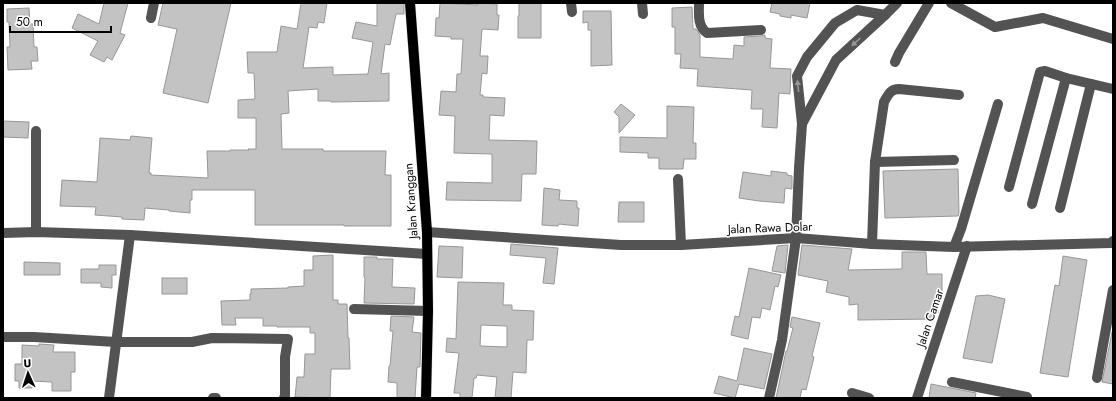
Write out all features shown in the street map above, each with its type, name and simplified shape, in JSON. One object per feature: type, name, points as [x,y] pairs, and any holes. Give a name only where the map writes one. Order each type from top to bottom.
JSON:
[{"type":"main road","name":"Jalan Kranggan","points":[[410,3],[427,232],[428,311],[426,398]]},
{"type":"street","points":[[151,18],[154,3]]},
{"type":"street","points":[[642,3],[643,14]]},
{"type":"street","points":[[699,3],[700,24],[702,30],[707,33],[761,30]]},
{"type":"street","points":[[802,124],[836,60],[885,16],[897,3]]},
{"type":"street","points":[[895,62],[899,52],[929,3]]},
{"type":"street","points":[[951,3],[995,27],[1043,18],[1113,39]]},
{"type":"street","points":[[769,398],[782,340],[796,238],[798,168],[802,124],[797,76],[807,57],[835,23],[857,10],[885,16]]},
{"type":"street","points":[[1009,187],[1040,72],[1044,71],[1113,90]]},
{"type":"street","points":[[1032,204],[1066,78]]},
{"type":"street","points":[[1060,208],[1091,84]]},
{"type":"street","points":[[872,244],[875,162],[884,102],[888,94],[893,90],[899,89],[959,95]]},
{"type":"street","points":[[954,247],[961,229],[998,104]]},
{"type":"street","points":[[36,131],[36,232]]},
{"type":"street","points":[[875,162],[954,160]]},
{"type":"street","points":[[678,179],[680,245]]},
{"type":"street","points":[[3,233],[36,232],[130,235],[427,254]]},
{"type":"street","name":"Jalan Rawa Dolar","points":[[427,232],[621,245],[680,245],[796,238],[872,244],[954,247],[1112,242]]},
{"type":"street","points":[[109,398],[130,235]]},
{"type":"street","name":"Jalan Camar","points":[[917,398],[967,246]]},
{"type":"street","points":[[1097,378],[1113,290]]},
{"type":"street","points":[[354,309],[428,311]]},
{"type":"street","points":[[3,337],[34,337],[116,342],[192,342],[212,338],[288,339],[285,357],[284,398]]},
{"type":"street","points":[[952,382],[1027,397],[1026,398]]},
{"type":"street","points":[[852,393],[869,398]]},
{"type":"building","points":[[104,3],[128,3],[120,33],[125,35],[112,60],[107,57],[104,62],[90,55],[98,41],[72,28],[78,14],[99,24]]},
{"type":"building","points":[[163,3],[231,3],[208,103],[163,93],[177,29],[158,25]]},
{"type":"building","points":[[301,3],[327,3],[324,23],[318,22],[317,28],[309,27],[303,68],[333,67],[333,75],[368,74],[373,42],[352,38],[356,22],[377,26],[377,3],[404,3],[404,14],[396,14],[390,45],[385,44],[381,74],[389,73],[389,101],[318,101],[318,89],[288,91],[289,113],[281,114],[282,149],[323,149],[323,151],[386,151],[385,175],[391,175],[391,226],[255,225],[255,190],[192,190],[190,213],[145,208],[144,220],[122,219],[122,217],[95,215],[96,207],[60,206],[62,180],[97,182],[100,138],[130,140],[131,136],[152,138],[149,173],[151,173],[151,175],[208,178],[207,151],[256,149],[256,118],[238,118],[238,100],[255,99],[254,73],[248,73],[247,52],[277,52],[281,26],[297,29]]},
{"type":"building","points":[[440,3],[478,5],[478,3],[497,4],[497,15],[499,15],[498,30],[482,29],[480,56],[488,56],[487,74],[482,73],[480,95],[483,95],[483,97],[505,98],[504,116],[490,115],[489,140],[537,141],[536,174],[522,174],[521,201],[446,200],[447,182],[492,183],[492,154],[454,153],[455,116],[439,115],[441,91],[456,92],[457,74],[461,74],[463,39],[451,39],[451,37],[435,36],[436,18],[439,18]]},
{"type":"building","points":[[519,3],[541,3],[541,38],[518,38]]},
{"type":"building","points":[[772,3],[810,3],[807,18],[791,15],[791,18],[770,12]]},
{"type":"building","points":[[692,7],[693,29],[696,29],[700,35],[700,57],[733,59],[734,45],[744,46],[744,37],[765,35],[765,38],[772,39],[770,68],[791,69],[790,94],[779,93],[777,128],[762,127],[763,109],[751,109],[752,90],[697,86],[698,69],[680,68],[681,54],[675,54],[675,27],[672,27],[672,8]]},
{"type":"building","points":[[29,8],[30,24],[33,24],[34,47],[37,47],[38,61],[31,61],[32,69],[8,70],[7,47],[10,47],[7,9]]},
{"type":"building","points":[[583,11],[611,11],[612,65],[591,66],[591,30],[588,30],[588,22],[583,23]]},
{"type":"building","points":[[621,104],[635,115],[619,133],[619,117],[614,112]]},
{"type":"building","points":[[667,106],[694,107],[693,143],[696,143],[696,159],[684,159],[683,169],[659,169],[659,158],[648,158],[648,153],[620,152],[620,137],[667,138]]},
{"type":"building","points":[[3,121],[29,122],[28,138],[3,137]]},
{"type":"building","points":[[958,169],[958,216],[885,218],[883,171]]},
{"type":"building","points":[[771,171],[787,173],[787,175],[792,176],[792,189],[785,188],[784,203],[739,198],[743,172],[771,176]]},
{"type":"building","points":[[544,188],[560,190],[559,200],[577,201],[577,208],[579,208],[578,226],[559,224],[558,226],[542,225]]},
{"type":"building","points":[[619,202],[644,202],[644,222],[618,222]]},
{"type":"building","points":[[511,244],[558,248],[554,284],[543,283],[546,258],[510,255]]},
{"type":"building","points":[[788,245],[785,273],[772,271],[777,246]]},
{"type":"building","points":[[802,245],[852,249],[848,270],[902,269],[902,252],[926,252],[927,274],[942,274],[942,297],[937,297],[938,313],[934,313],[934,319],[858,320],[858,304],[849,305],[849,297],[826,292],[828,281],[798,275]]},
{"type":"building","points":[[439,246],[463,247],[462,278],[437,277]]},
{"type":"building","points":[[333,255],[333,300],[338,300],[338,304],[347,304],[350,369],[331,369],[330,398],[295,397],[297,377],[304,377],[305,354],[315,354],[315,333],[310,333],[310,327],[263,326],[263,318],[235,318],[236,325],[222,325],[221,301],[250,300],[251,289],[304,286],[304,270],[313,270],[313,256]]},
{"type":"building","points":[[1063,256],[1087,260],[1068,377],[1040,373],[1055,285],[1059,286]]},
{"type":"building","points":[[364,257],[393,259],[392,287],[415,288],[414,304],[364,303]]},
{"type":"building","points":[[24,262],[60,263],[60,275],[24,275]]},
{"type":"building","points":[[99,265],[116,265],[116,275],[112,275],[112,288],[101,287],[101,283],[81,283],[81,269],[99,269]]},
{"type":"building","points":[[749,268],[781,275],[778,287],[775,286],[770,310],[762,308],[760,318],[752,317],[748,339],[731,335],[735,316],[739,317]]},
{"type":"building","points":[[162,278],[187,278],[187,294],[162,294]]},
{"type":"building","points":[[458,282],[504,283],[503,305],[512,305],[512,310],[534,311],[533,340],[527,340],[526,373],[513,372],[511,398],[495,398],[497,377],[477,375],[476,378],[474,378],[472,398],[460,398],[460,393],[454,393],[459,353],[446,352],[447,338],[456,339]],"holes":[[[481,325],[507,326],[507,347],[480,346]]]},
{"type":"building","points":[[988,295],[1005,299],[992,363],[963,358],[976,296]]},
{"type":"building","points":[[391,316],[414,317],[412,332],[421,333],[420,367],[417,367],[415,398],[397,398],[397,383],[388,382],[393,331],[390,331]]},
{"type":"building","points":[[792,317],[820,323],[812,356],[814,357],[806,390],[802,389],[800,398],[776,398],[786,351],[793,328],[790,327]]},
{"type":"building","points":[[1113,332],[1113,384],[1102,382]]},
{"type":"building","points":[[39,344],[54,345],[53,352],[75,352],[75,372],[71,372],[71,391],[52,391],[52,382],[32,381],[32,388],[19,388],[19,381],[15,381],[15,364],[22,364],[22,345],[39,346]]},
{"type":"building","points":[[744,348],[772,354],[764,389],[739,384],[735,398],[714,393],[719,376],[737,381]]},
{"type":"building","points":[[931,384],[976,393],[975,398],[929,398]]}]
